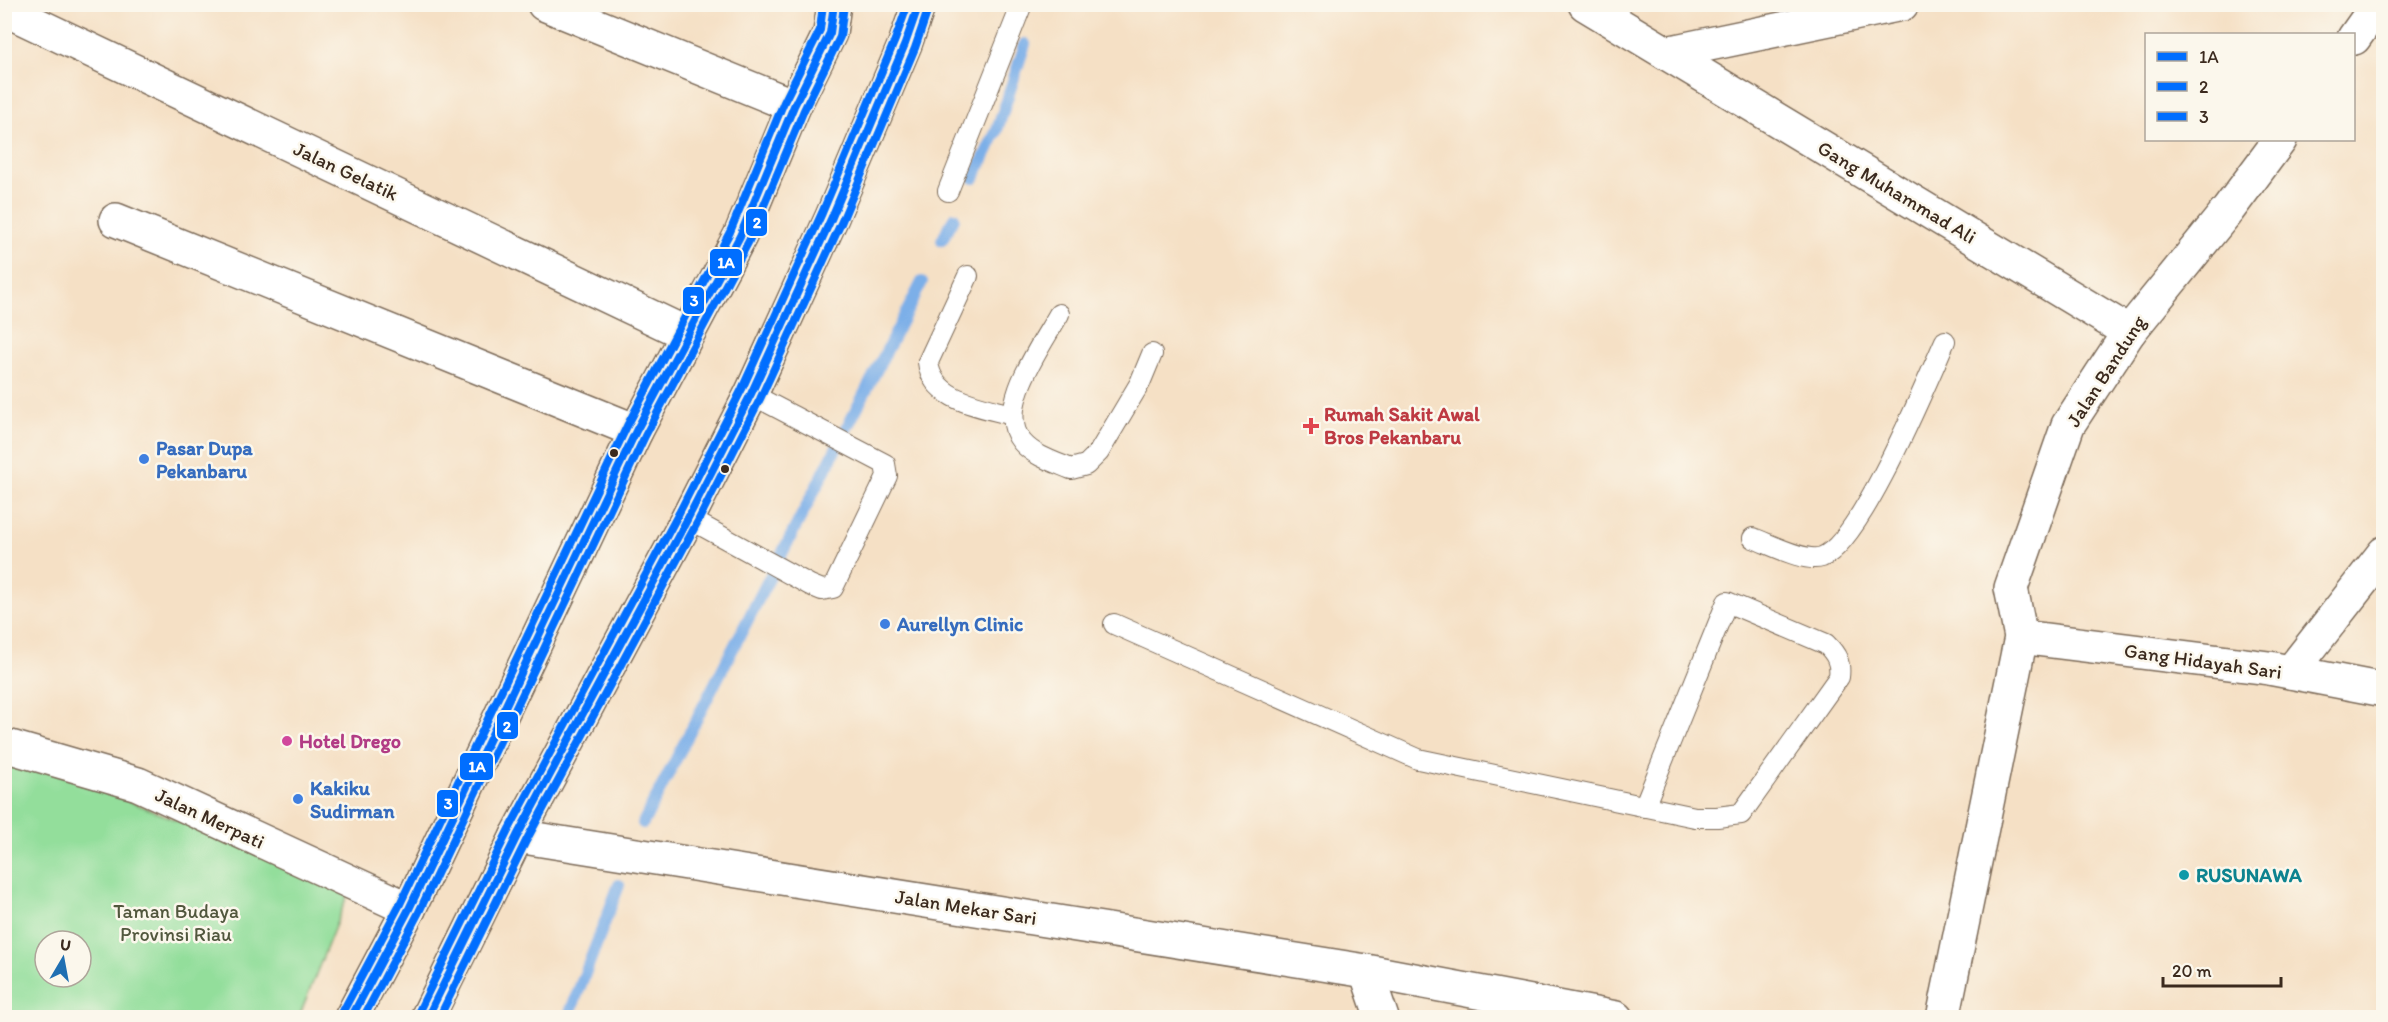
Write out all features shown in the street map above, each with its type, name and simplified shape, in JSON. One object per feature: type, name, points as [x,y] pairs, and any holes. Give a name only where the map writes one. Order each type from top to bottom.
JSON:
[{"type":"street","points":[[544,4],[794,106]]},
{"type":"street","points":[[351,1017],[409,909],[636,431],[740,236],[794,106],[830,33],[834,4]]},
{"type":"street","points":[[427,1017],[517,836],[688,518],[751,394],[832,217],[905,44],[919,4]]},
{"type":"street","name":"Gang Muhammad Ali","points":[[1585,4],[2128,332]]},
{"type":"street","points":[[1666,53],[1902,4]]},
{"type":"street","points":[[2355,37],[2378,4]]},
{"type":"street","name":"Jalan Gelatik","points":[[4,9],[687,334]]},
{"type":"street","name":"Jalan Bandung","points":[[2021,638],[2011,588],[2068,425],[2128,332],[2228,210],[2279,141]]},
{"type":"street","points":[[116,220],[636,431]]},
{"type":"street","points":[[2291,672],[2384,553]]},
{"type":"street","points":[[1943,1017],[2021,638]]},
{"type":"street","name":"Gang Hidayah Sari","points":[[2021,638],[2291,672],[2384,690]]},
{"type":"street","name":"Jalan Merpati","points":[[4,745],[138,784],[409,909]]},
{"type":"street","name":"Jalan Mekar Sari","points":[[517,836],[1366,971],[1616,1017]]},
{"type":"street","points":[[1366,971],[1382,1017]]},
{"type":"lane","points":[[948,191],[1022,4]]},
{"type":"lane","points":[[968,276],[928,362],[929,374],[948,394],[959,400],[1012,416]]},
{"type":"lane","points":[[1059,314],[1022,382],[1012,416],[1014,431],[1032,451],[1071,469],[1086,465],[1099,452],[1140,383],[1152,354]]},
{"type":"lane","points":[[1753,537],[1806,558],[1821,557],[1833,550],[1877,487],[1946,341]]},
{"type":"lane","points":[[688,518],[822,590],[833,588],[887,476],[885,464],[751,394]]},
{"type":"lane","points":[[1114,624],[1418,759],[1644,807],[1695,817],[1741,814],[1839,677],[1840,662],[1834,652],[1826,644],[1727,602],[1644,807]]},
{"type":"green space","name":"Taman Budaya Provinsi Riau","points":[[4,759],[38,765],[350,889],[299,1017],[5,1017]]},
{"type":"waterway","points":[[974,178],[997,130],[1025,44]]},
{"type":"waterway","points":[[942,240],[954,218]]},
{"type":"waterway","points":[[643,823],[922,282]]},
{"type":"waterway","points":[[568,1018],[619,885]]},
{"type":"transit line","name":"3","points":[[342,1013],[400,904],[627,426],[730,232],[784,102],[820,30],[823,4]]},
{"type":"transit line","name":"1A","points":[[351,1018],[409,909],[636,431],[740,236],[794,106],[830,33],[834,4]]},
{"type":"transit line","name":"3","points":[[418,1013],[508,831],[679,513],[742,389],[822,213],[908,4]]},
{"type":"transit line","name":"1A","points":[[427,1018],[517,836],[688,518],[751,394],[832,217],[905,44],[919,4]]},
{"type":"transit line","name":"2","points":[[363,1018],[418,914],[645,436],[749,241],[804,110],[840,37],[844,5]]},
{"type":"transit line","name":"2","points":[[439,1018],[526,841],[697,523],[760,399],[842,221],[915,48],[929,7]]},
{"type":"place","name":"Rumah Sakit Awal Bros Pekanbaru","points":[[1311,426]]},
{"type":"place","name":"Pasar Dupa Pekanbaru","points":[[144,459]]},
{"type":"place","name":"Aurellyn Clinic","points":[[885,624]]},
{"type":"place","name":"Hotel Drego","points":[[287,741]]},
{"type":"place","name":"Kakiku Sudirman","points":[[298,799]]},
{"type":"place","name":"RUSUNAWA","points":[[2184,875]]}]
